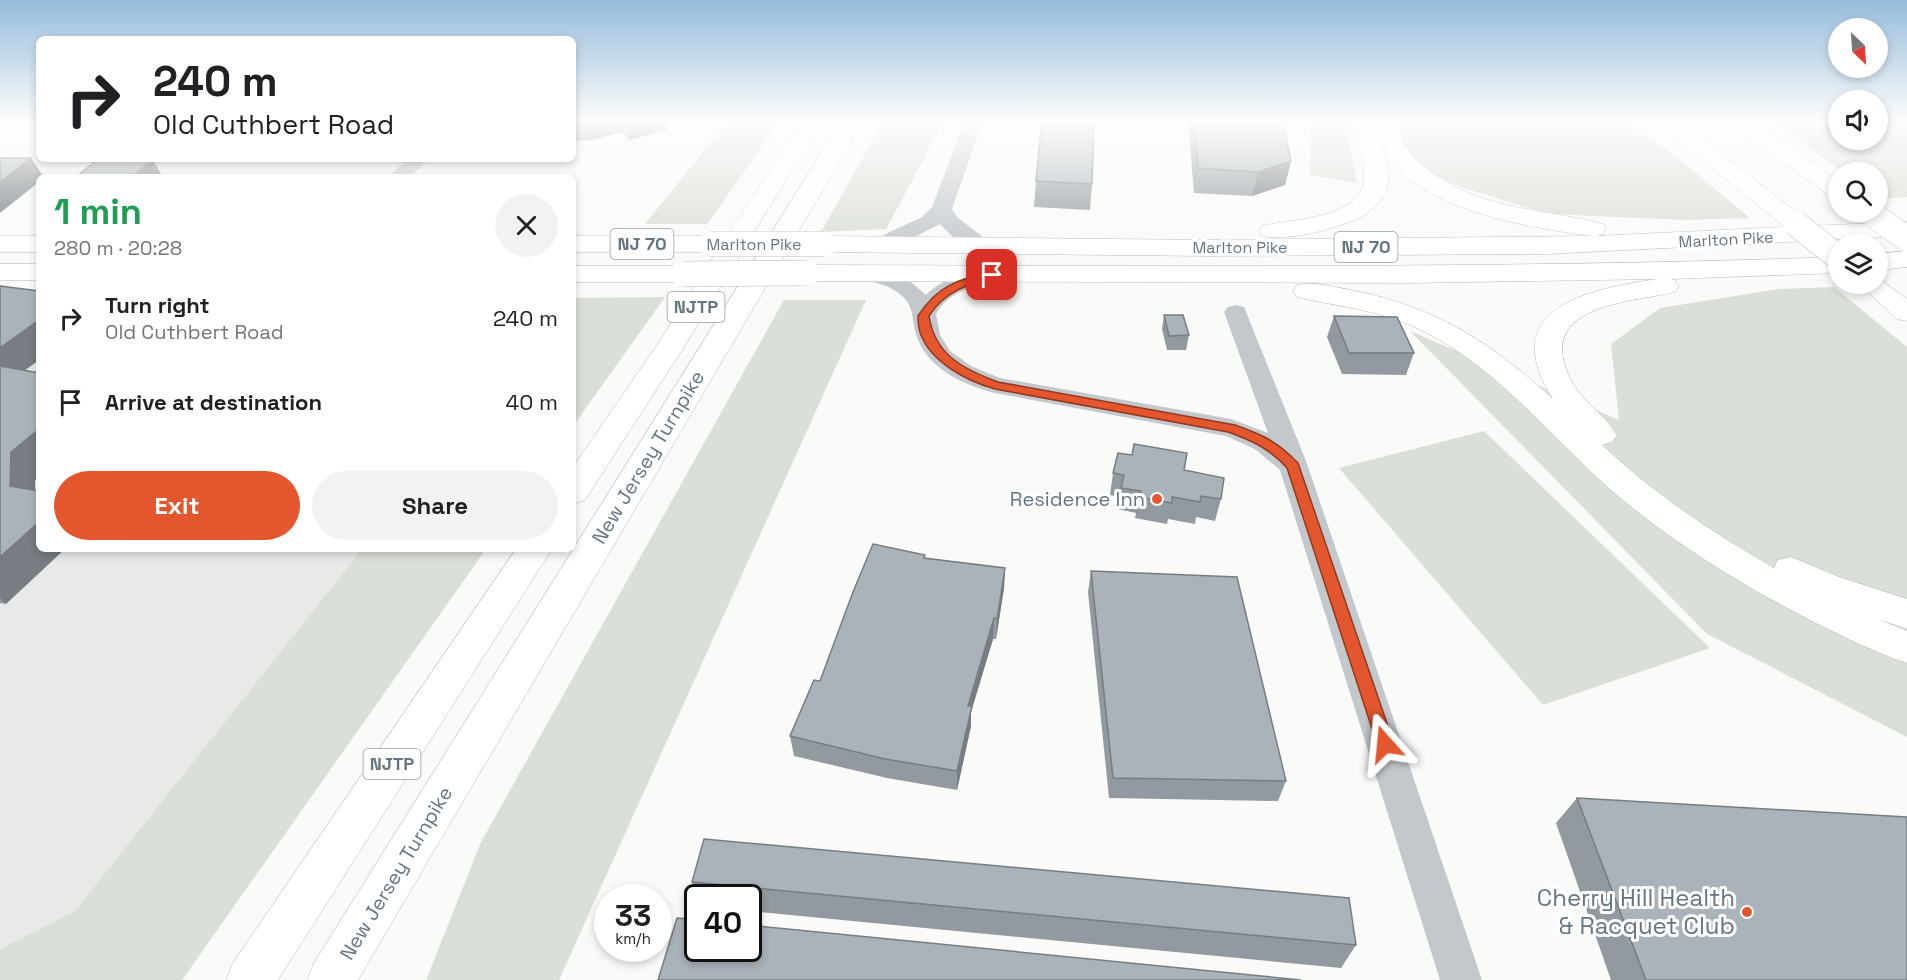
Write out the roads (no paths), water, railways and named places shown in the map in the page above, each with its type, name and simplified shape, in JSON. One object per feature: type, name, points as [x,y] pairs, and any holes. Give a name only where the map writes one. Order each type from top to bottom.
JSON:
[{"type":"highway","name":"New Jersey Turnpike","points":[[576,488],[668,350],[783,166]]},
{"type":"highway","name":"New Jersey Turnpike","points":[[331,980],[825,166]]},
{"type":"highway","points":[[1084,246],[1285,230],[1322,223],[1356,210],[1374,192],[1376,177],[1374,166]]},
{"type":"highway","points":[[1413,166],[1423,177],[1465,200],[1492,210],[1550,223],[1719,239]]},
{"type":"highway","points":[[1722,166],[1828,249]]},
{"type":"highway","points":[[1801,166],[1828,185]]},
{"type":"highway","points":[[1804,166],[1812,174]]},
{"type":"highway","points":[[1883,222],[1907,239]]},
{"type":"highway","name":"Marlton Pike","points":[[576,244],[1547,246],[1907,229]]},
{"type":"highway","points":[[0,244],[36,244]]},
{"type":"highway","points":[[1888,261],[1907,259]]},
{"type":"highway","name":"Marlton Pike","points":[[576,274],[1407,275],[1828,266]]},
{"type":"highway","points":[[1799,267],[1748,278],[1650,288],[1608,297],[1575,309],[1559,320],[1550,337],[1548,362],[1561,389],[1580,414],[1627,460],[1692,510],[1762,555],[1826,587],[1907,614]]},
{"type":"highway","points":[[0,272],[36,272]]},
{"type":"highway","points":[[1176,274],[1355,299],[1390,308],[1448,333],[1504,371],[1621,482],[1671,520],[1731,560],[1798,598],[1843,621],[1907,648]]},
{"type":"highway","points":[[1884,294],[1903,310]]},
{"type":"highway","name":"NJTP","points":[[250,980],[533,552]]},
{"type":"street","points":[[883,244],[930,222],[942,209],[958,166]]},
{"type":"street","points":[[942,209],[949,222],[979,245]]},
{"type":"street","points":[[862,273],[886,278],[905,287],[918,300],[926,334],[936,351],[966,374],[995,385],[1231,428],[1264,440],[1278,450],[1293,466]]},
{"type":"street","points":[[923,316],[932,302],[951,288],[977,278],[1007,273]]},
{"type":"street","points":[[1236,312],[1293,466],[1461,980]]},
{"type":"place","name":"Residence Inn","points":[[1157,499]]},
{"type":"place","name":"Cherry Hill Health & Racquet Club","points":[[1747,912]]}]
